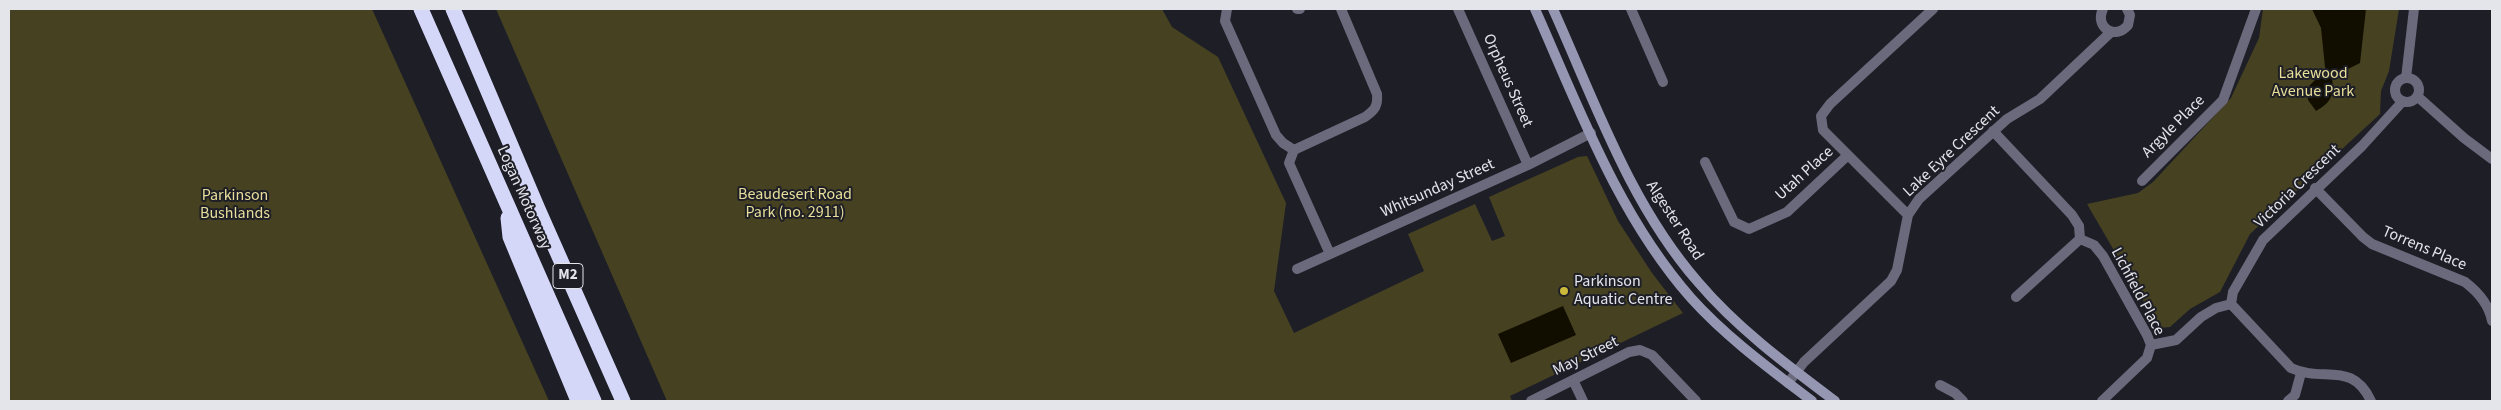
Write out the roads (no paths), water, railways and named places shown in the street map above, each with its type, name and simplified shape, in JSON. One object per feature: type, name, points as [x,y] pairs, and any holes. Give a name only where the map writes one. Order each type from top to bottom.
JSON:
[{"type":"highway","name":"Logan Motorway","points":[[421,9],[594,401]]},
{"type":"highway","name":"Logan Motorway","points":[[453,9],[538,209],[623,401]]},
{"type":"highway","points":[[506,201],[510,237],[578,401]]},
{"type":"main road","name":"Algester Road","points":[[1535,9],[1591,133],[1641,230],[1672,274],[1726,333],[1812,401]]},
{"type":"main road","name":"Algester Road","points":[[1553,9],[1634,188],[1676,256],[1725,311],[1796,372],[1835,401]]},
{"type":"main road","points":[[1591,133],[1605,125]]},
{"type":"street","points":[[1227,9],[1225,21],[1276,135],[1283,143],[1294,150]]},
{"type":"street","points":[[1330,254],[1289,163],[1294,150],[1366,117],[1373,112],[1378,104],[1377,94],[1341,9]]},
{"type":"street","name":"Orpheus Street","points":[[1458,9],[1528,164]]},
{"type":"street","points":[[1630,9],[1663,82]]},
{"type":"street","points":[[1908,215],[1823,130],[1821,116],[1830,104],[1933,9]]},
{"type":"street","points":[[2102,9],[2101,22],[2111,32]]},
{"type":"street","name":"Lake Eyre Crescent","points":[[1788,383],[1796,372],[1891,281],[1897,270],[1908,215],[1919,199],[2007,119],[2040,99],[2111,32],[2120,32],[2128,26],[2130,15],[2127,9]]},
{"type":"street","name":"Argyle Place","points":[[2142,181],[2223,100],[2256,9]]},
{"type":"street","points":[[2406,78],[2414,9]]},
{"type":"street","points":[[2406,78],[2413,80],[2418,85],[2417,96],[2411,101],[2403,101],[2397,96],[2395,88],[2399,81],[2406,78]]},
{"type":"street","points":[[2417,96],[2470,144],[2492,159]]},
{"type":"street","name":"Victoria Crescent","points":[[2232,304],[2233,292],[2263,240],[2362,146],[2403,101]]},
{"type":"street","points":[[1993,131],[2072,215],[2079,226],[2080,239],[2016,297]]},
{"type":"street","name":"Whitsunday Street","points":[[1297,269],[1528,164],[1591,133]]},
{"type":"street","name":"Utah Place","points":[[1706,162],[1734,222],[1749,229],[1787,212],[1848,155]]},
{"type":"street","name":"Torrens Place","points":[[2316,188],[2363,238],[2372,244],[2465,282],[2477,292],[2486,304],[2492,321]]},
{"type":"street","name":"Lichfield Place","points":[[2080,239],[2094,245],[2103,256],[2151,345],[2147,358],[2102,401]]},
{"type":"street","points":[[2151,345],[2176,340],[2201,317],[2216,308],[2232,304],[2291,368],[2301,373],[2342,374],[2357,380],[2366,390],[2371,401]]},
{"type":"street","name":"May Street","points":[[1531,401],[1629,352],[1640,350],[1652,356],[1696,401]]},
{"type":"street","points":[[2288,401],[2295,395],[2301,373]]},
{"type":"street","points":[[1573,380],[1583,401]]},
{"type":"street","points":[[1940,385],[1955,393],[1963,401]]},
{"type":"place","name":"Parkinson Aquatic Centre","points":[[1564,291]]},
{"type":"park label","name":"Lakewood Avenue Park","points":[[2313,83]]},
{"type":"park label","name":"Beaudesert Road Park (no. 2911)","points":[[795,204]]},
{"type":"park label","name":"Parkinson Bushlands","points":[[235,205]]}]
